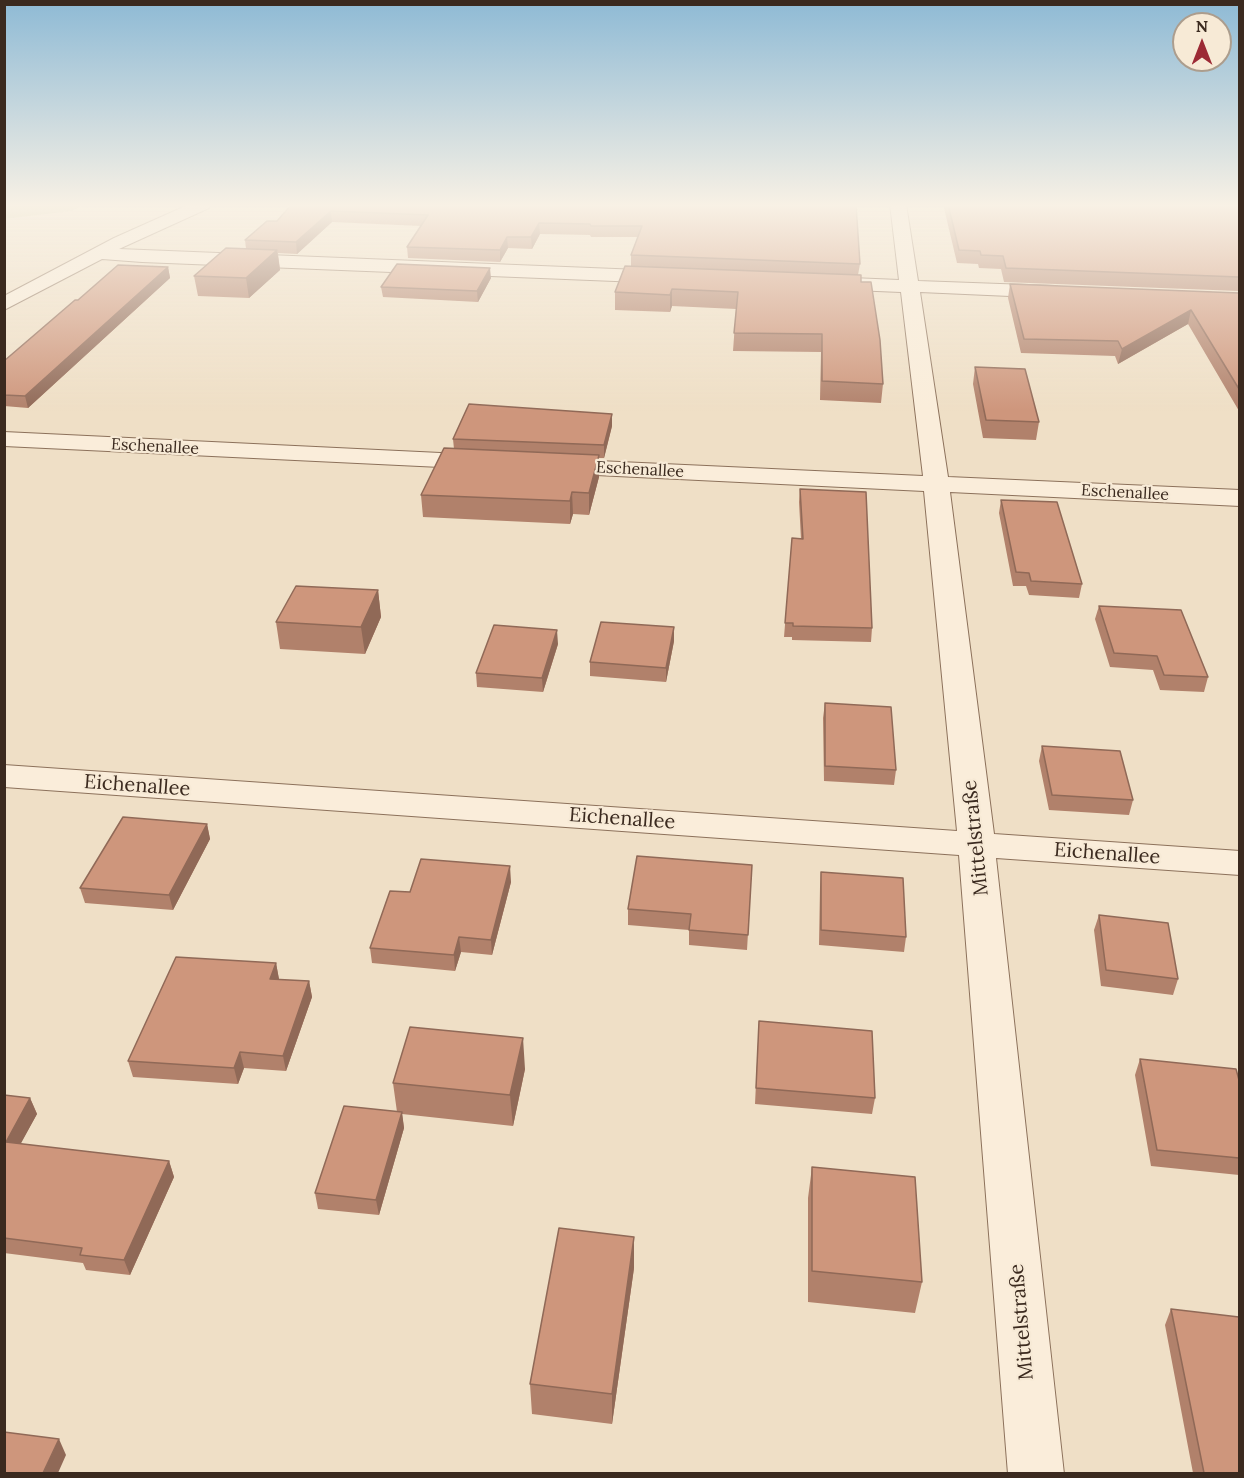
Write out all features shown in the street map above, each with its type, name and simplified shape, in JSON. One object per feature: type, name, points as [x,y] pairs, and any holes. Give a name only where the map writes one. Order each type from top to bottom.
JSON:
[{"type":"street","points":[[4,304],[61,273]]},
{"type":"street","points":[[557,273],[687,278]]},
{"type":"street","name":"Mittelstraße","points":[[908,273],[937,483],[977,844],[1036,1473]]},
{"type":"street","points":[[806,283],[1072,293]]},
{"type":"street","points":[[4,285],[32,288]]},
{"type":"street","name":"Eschenallee","points":[[4,439],[1239,498]]},
{"type":"street","name":"Eichenallee","points":[[4,776],[1239,862]]},
{"type":"building","points":[[109,273],[161,273],[25,396],[4,395],[4,361],[75,300],[78,300]]},
{"type":"building","points":[[197,273],[252,273],[246,278],[194,276]]},
{"type":"building","points":[[391,273],[487,273],[477,291],[381,287]]},
{"type":"building","points":[[622,273],[861,275],[861,282],[871,282],[880,340],[883,384],[822,381],[822,334],[734,333],[738,292],[672,289],[670,295],[615,292]]},
{"type":"building","points":[[1135,273],[1239,273],[1239,277]]},
{"type":"building","points":[[1010,284],[1239,293],[1239,389],[1191,310],[1122,349],[1118,341],[1024,339]]},
{"type":"building","points":[[975,367],[1025,369],[1039,422],[986,420]]},
{"type":"building","points":[[469,404],[612,414],[604,445],[453,439]]},
{"type":"building","points":[[444,448],[599,455],[589,493],[572,492],[570,501],[421,495]]},
{"type":"building","points":[[800,489],[866,492],[872,628],[793,626],[793,623],[785,623],[792,538],[803,539]]},
{"type":"building","points":[[1001,500],[1057,502],[1082,584],[1031,581],[1029,573],[1016,572]]},
{"type":"building","points":[[296,586],[378,590],[361,627],[276,622]]},
{"type":"building","points":[[1099,606],[1181,610],[1208,677],[1164,675],[1157,656],[1114,653]]},
{"type":"building","points":[[601,622],[674,627],[666,668],[590,662]]},
{"type":"building","points":[[494,625],[557,630],[542,678],[476,673]]},
{"type":"building","points":[[825,703],[891,707],[896,770],[825,766]]},
{"type":"building","points":[[1042,746],[1120,751],[1133,800],[1052,795]]},
{"type":"building","points":[[123,817],[207,824],[169,895],[80,888]]},
{"type":"building","points":[[637,856],[752,865],[748,935],[689,930],[691,914],[628,909]]},
{"type":"building","points":[[421,859],[510,866],[491,940],[459,937],[454,955],[370,948],[390,891],[410,892]]},
{"type":"building","points":[[821,872],[903,878],[906,937],[821,930]]},
{"type":"building","points":[[1099,915],[1168,923],[1178,979],[1106,970]]},
{"type":"building","points":[[176,957],[276,963],[270,979],[309,981],[283,1056],[240,1052],[234,1068],[128,1061]]},
{"type":"building","points":[[759,1021],[872,1031],[875,1098],[756,1088]]},
{"type":"building","points":[[410,1027],[523,1038],[510,1095],[393,1083]]},
{"type":"building","points":[[1140,1059],[1236,1069],[1239,1080],[1239,1158],[1157,1150]]},
{"type":"building","points":[[4,1095],[30,1098],[6,1142],[169,1161],[124,1260],[80,1255],[82,1248],[4,1238]]},
{"type":"building","points":[[344,1106],[402,1112],[376,1200],[315,1193]]},
{"type":"building","points":[[812,1167],[915,1177],[922,1282],[812,1271]]},
{"type":"building","points":[[559,1228],[634,1237],[612,1394],[530,1384]]},
{"type":"building","points":[[1171,1309],[1239,1317],[1239,1473],[1204,1473]]},
{"type":"building","points":[[4,1432],[59,1439],[43,1473],[4,1473]]}]
